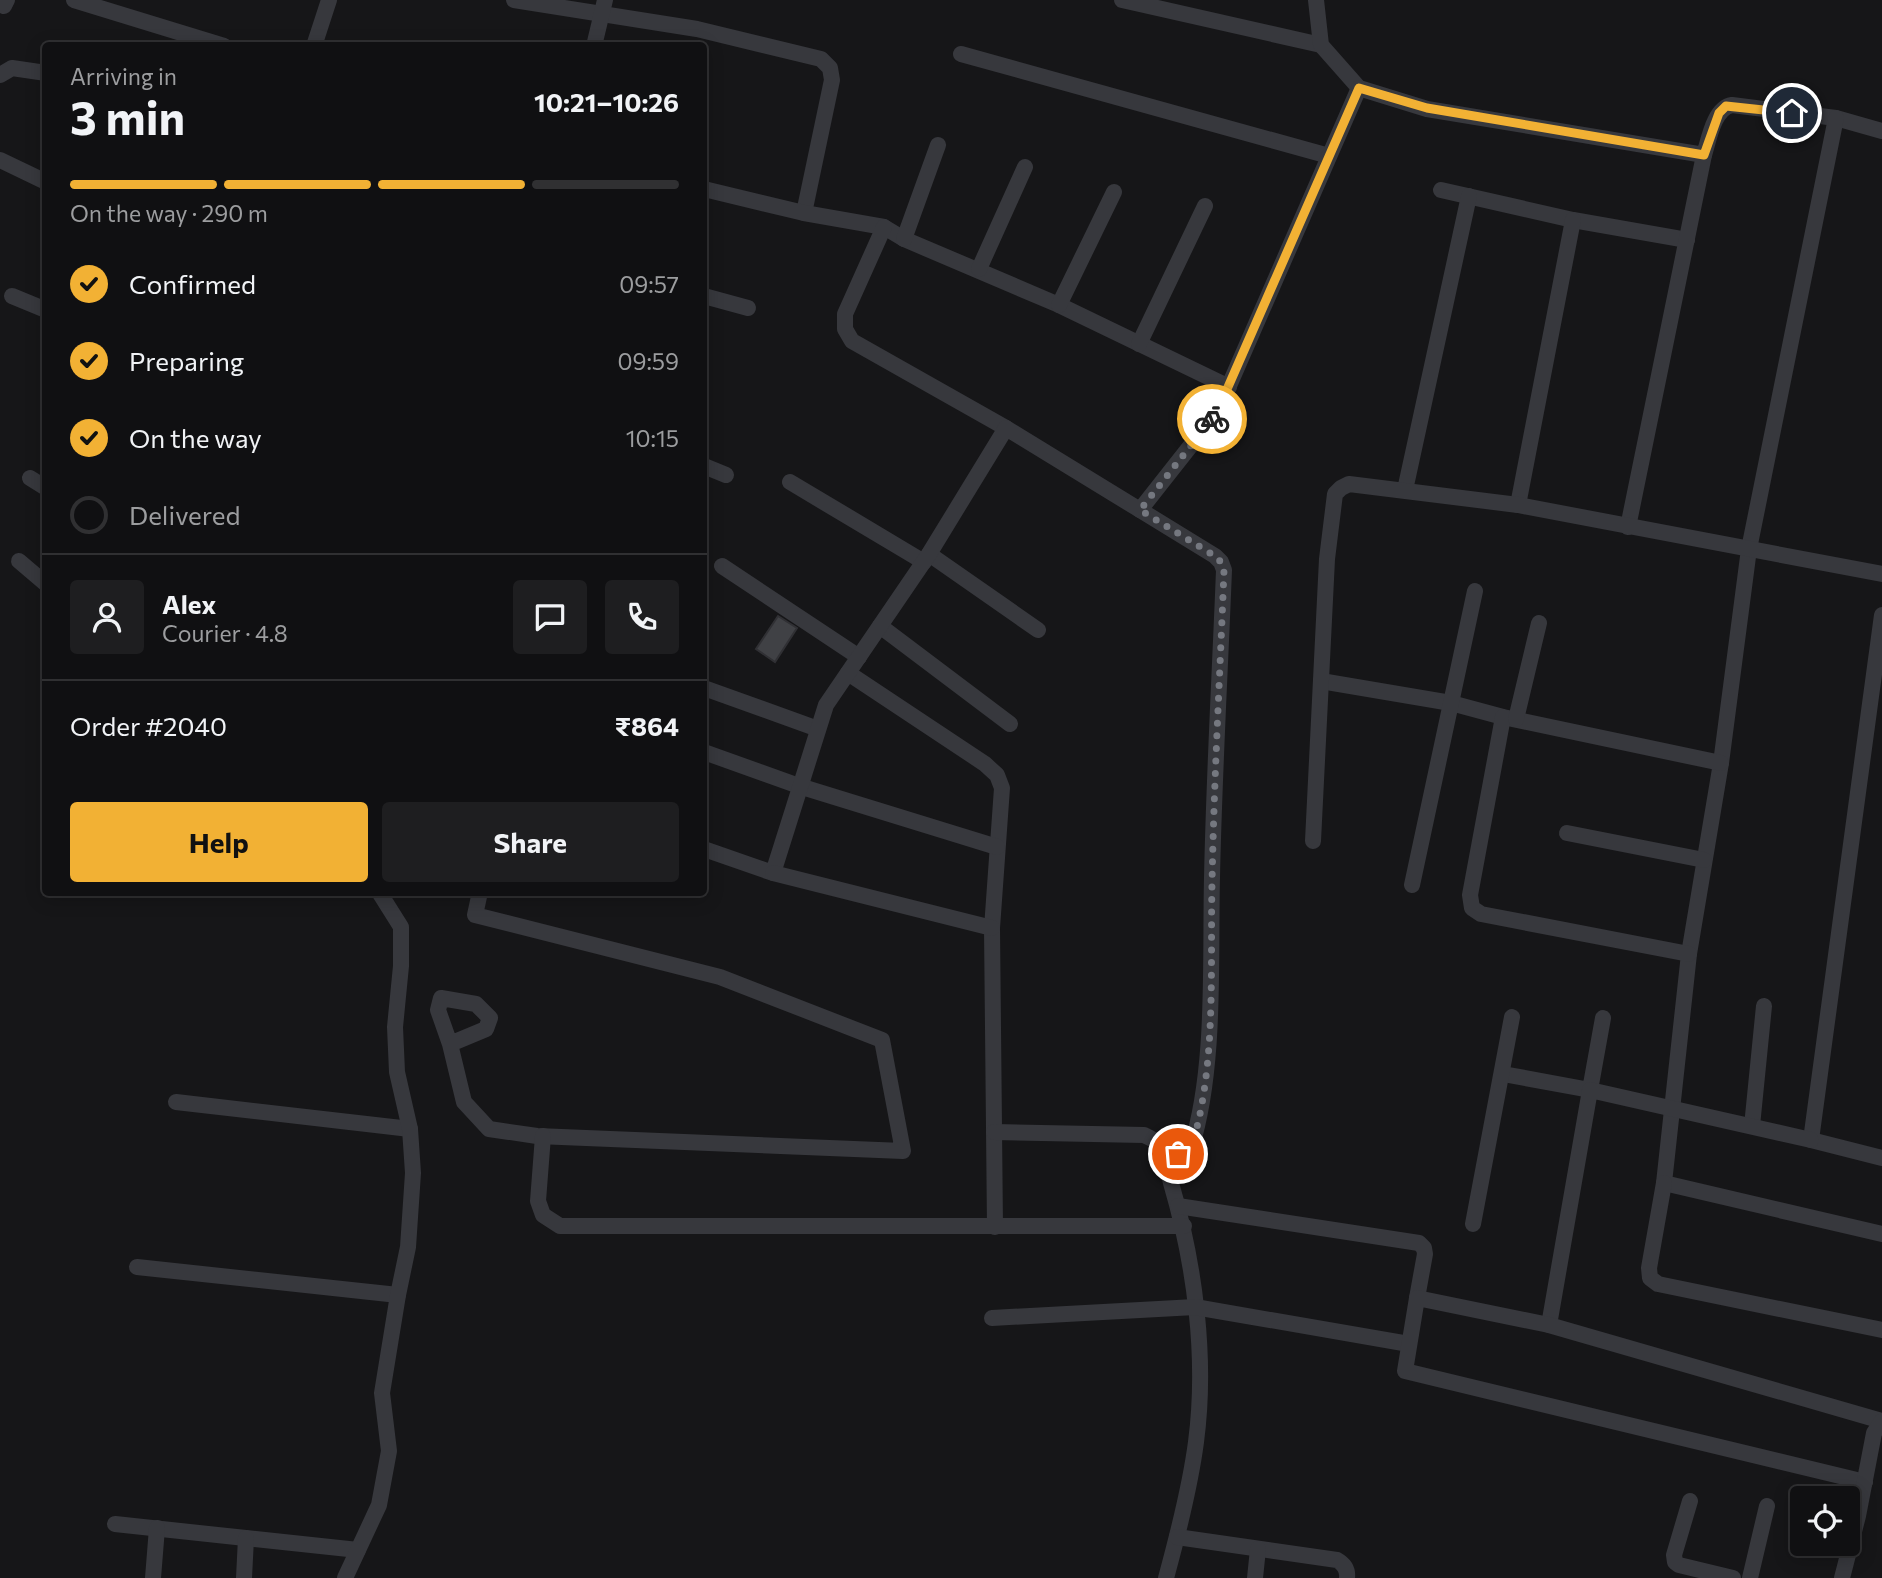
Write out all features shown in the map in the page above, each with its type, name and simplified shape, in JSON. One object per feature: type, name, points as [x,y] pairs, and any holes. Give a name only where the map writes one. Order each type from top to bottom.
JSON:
[{"type":"street","points":[[0,5],[4,6],[7,0]]},
{"type":"street","points":[[74,0],[211,42]]},
{"type":"street","points":[[315,42],[329,0]]},
{"type":"street","points":[[514,0],[603,7],[821,59],[830,68],[832,80],[804,213]]},
{"type":"street","points":[[1122,0],[1321,45]]},
{"type":"street","points":[[1316,0],[1321,45],[1359,88],[1427,108],[1704,155]]},
{"type":"street","points":[[595,42],[603,7]]},
{"type":"street","points":[[961,54],[1329,156]]},
{"type":"street","points":[[0,75],[12,68],[42,72]]},
{"type":"street","points":[[1140,510],[1210,422],[1228,387],[1359,88]]},
{"type":"street","points":[[1628,527],[1704,155],[1719,113],[1726,106],[1732,105],[1836,118],[1882,131]]},
{"type":"street","points":[[1836,118],[1749,549],[1721,763],[1689,954],[1664,1183],[1649,1268],[1650,1278],[1658,1283],[1882,1330]]},
{"type":"street","points":[[904,239],[938,145]]},
{"type":"street","points":[[0,160],[42,180]]},
{"type":"street","points":[[979,270],[1025,167]]},
{"type":"street","points":[[707,189],[804,213],[884,228],[1059,305],[1228,387]]},
{"type":"street","points":[[1441,190],[1573,220],[1687,240]]},
{"type":"street","points":[[1059,305],[1114,192]]},
{"type":"street","points":[[1405,490],[1469,196]]},
{"type":"street","points":[[1139,344],[1205,206]]},
{"type":"street","points":[[1518,505],[1573,220]]},
{"type":"street","points":[[884,228],[845,314],[845,329],[852,341],[1006,428],[1215,556],[1224,570],[1212,862],[1209,1037],[1199,1124],[1191,1148],[1164,1160]]},
{"type":"street","points":[[12,296],[42,308]]},
{"type":"street","points":[[707,297],[748,308]]},
{"type":"street","points":[[772,873],[826,705],[926,558],[1006,428]]},
{"type":"street","points":[[707,467],[726,475]]},
{"type":"street","points":[[30,478],[42,486]]},
{"type":"street","points":[[790,481],[926,558],[1038,630]]},
{"type":"street","points":[[1313,841],[1327,559],[1335,494],[1349,484],[1518,505],[1882,574]]},
{"type":"street","points":[[19,561],[42,581]]},
{"type":"street","points":[[722,566],[859,657]]},
{"type":"street","points":[[1412,885],[1475,591]]},
{"type":"street","points":[[1811,1140],[1876,709],[1882,615]]},
{"type":"street","points":[[1539,623],[1510,718],[1470,895],[1472,908],[1481,914],[1689,954]]},
{"type":"street","points":[[880,626],[1010,724]]},
{"type":"street","points":[[848,673],[985,764],[997,775],[1002,788],[992,928],[995,1227]]},
{"type":"street","points":[[1321,681],[1451,704],[1721,763]]},
{"type":"street","points":[[707,689],[818,729]]},
{"type":"street","points":[[707,753],[799,786],[997,847]]},
{"type":"street","points":[[1567,833],[1704,860]]},
{"type":"street","points":[[707,850],[772,873],[992,928]]},
{"type":"street","points":[[345,1578],[379,1505],[389,1451],[382,1394],[408,1247],[413,1173],[410,1129],[397,1072],[394,1027],[401,967],[401,927],[382,896]]},
{"type":"street","points":[[450,1044],[464,1102],[489,1129],[543,1136],[904,1151],[882,1040],[720,977],[475,915],[479,896]]},
{"type":"street","points":[[1752,1126],[1764,1006]]},
{"type":"street","points":[[1473,1224],[1513,1017]]},
{"type":"street","points":[[1549,1325],[1603,1018]]},
{"type":"street","points":[[1503,1074],[1673,1108],[1882,1158]]},
{"type":"street","points":[[176,1102],[410,1129]]},
{"type":"street","points":[[994,1132],[1144,1135],[1157,1143],[1164,1160],[1184,1226],[1195,1307],[1199,1365],[1196,1442],[1166,1578]]},
{"type":"street","points":[[543,1136],[538,1201],[543,1215],[560,1226],[1184,1226]]},
{"type":"street","points":[[1664,1183],[1882,1234]]},
{"type":"street","points":[[1178,1206],[1419,1243],[1425,1254],[1405,1371],[1865,1482]]},
{"type":"street","points":[[137,1267],[398,1294]]},
{"type":"street","points":[[1417,1298],[1549,1325],[1882,1421],[1874,1433],[1842,1578]]},
{"type":"street","points":[[992,1318],[1195,1307],[1409,1344]]},
{"type":"street","points":[[1690,1500],[1674,1555],[1675,1562],[1734,1578]]},
{"type":"street","points":[[1750,1578],[1767,1506]]},
{"type":"street","points":[[115,1524],[358,1550]]},
{"type":"street","points":[[153,1578],[157,1528]]},
{"type":"street","points":[[1177,1537],[1337,1560],[1343,1564],[1347,1578]]},
{"type":"street","points":[[244,1578],[246,1538]]},
{"type":"street","points":[[1255,1578],[1258,1549]]},
{"type":"building","points":[[778,616],[797,628],[775,662],[756,649]]},
{"type":"way so far","points":[[1178,1154],[1191,1148],[1199,1124],[1209,1037],[1212,862],[1224,570],[1215,556],[1140,510],[1212,419]]},
{"type":"route","points":[[1212,419],[1218,411],[1359,88],[1427,108],[1704,155],[1719,113],[1726,106],[1792,113]]}]
